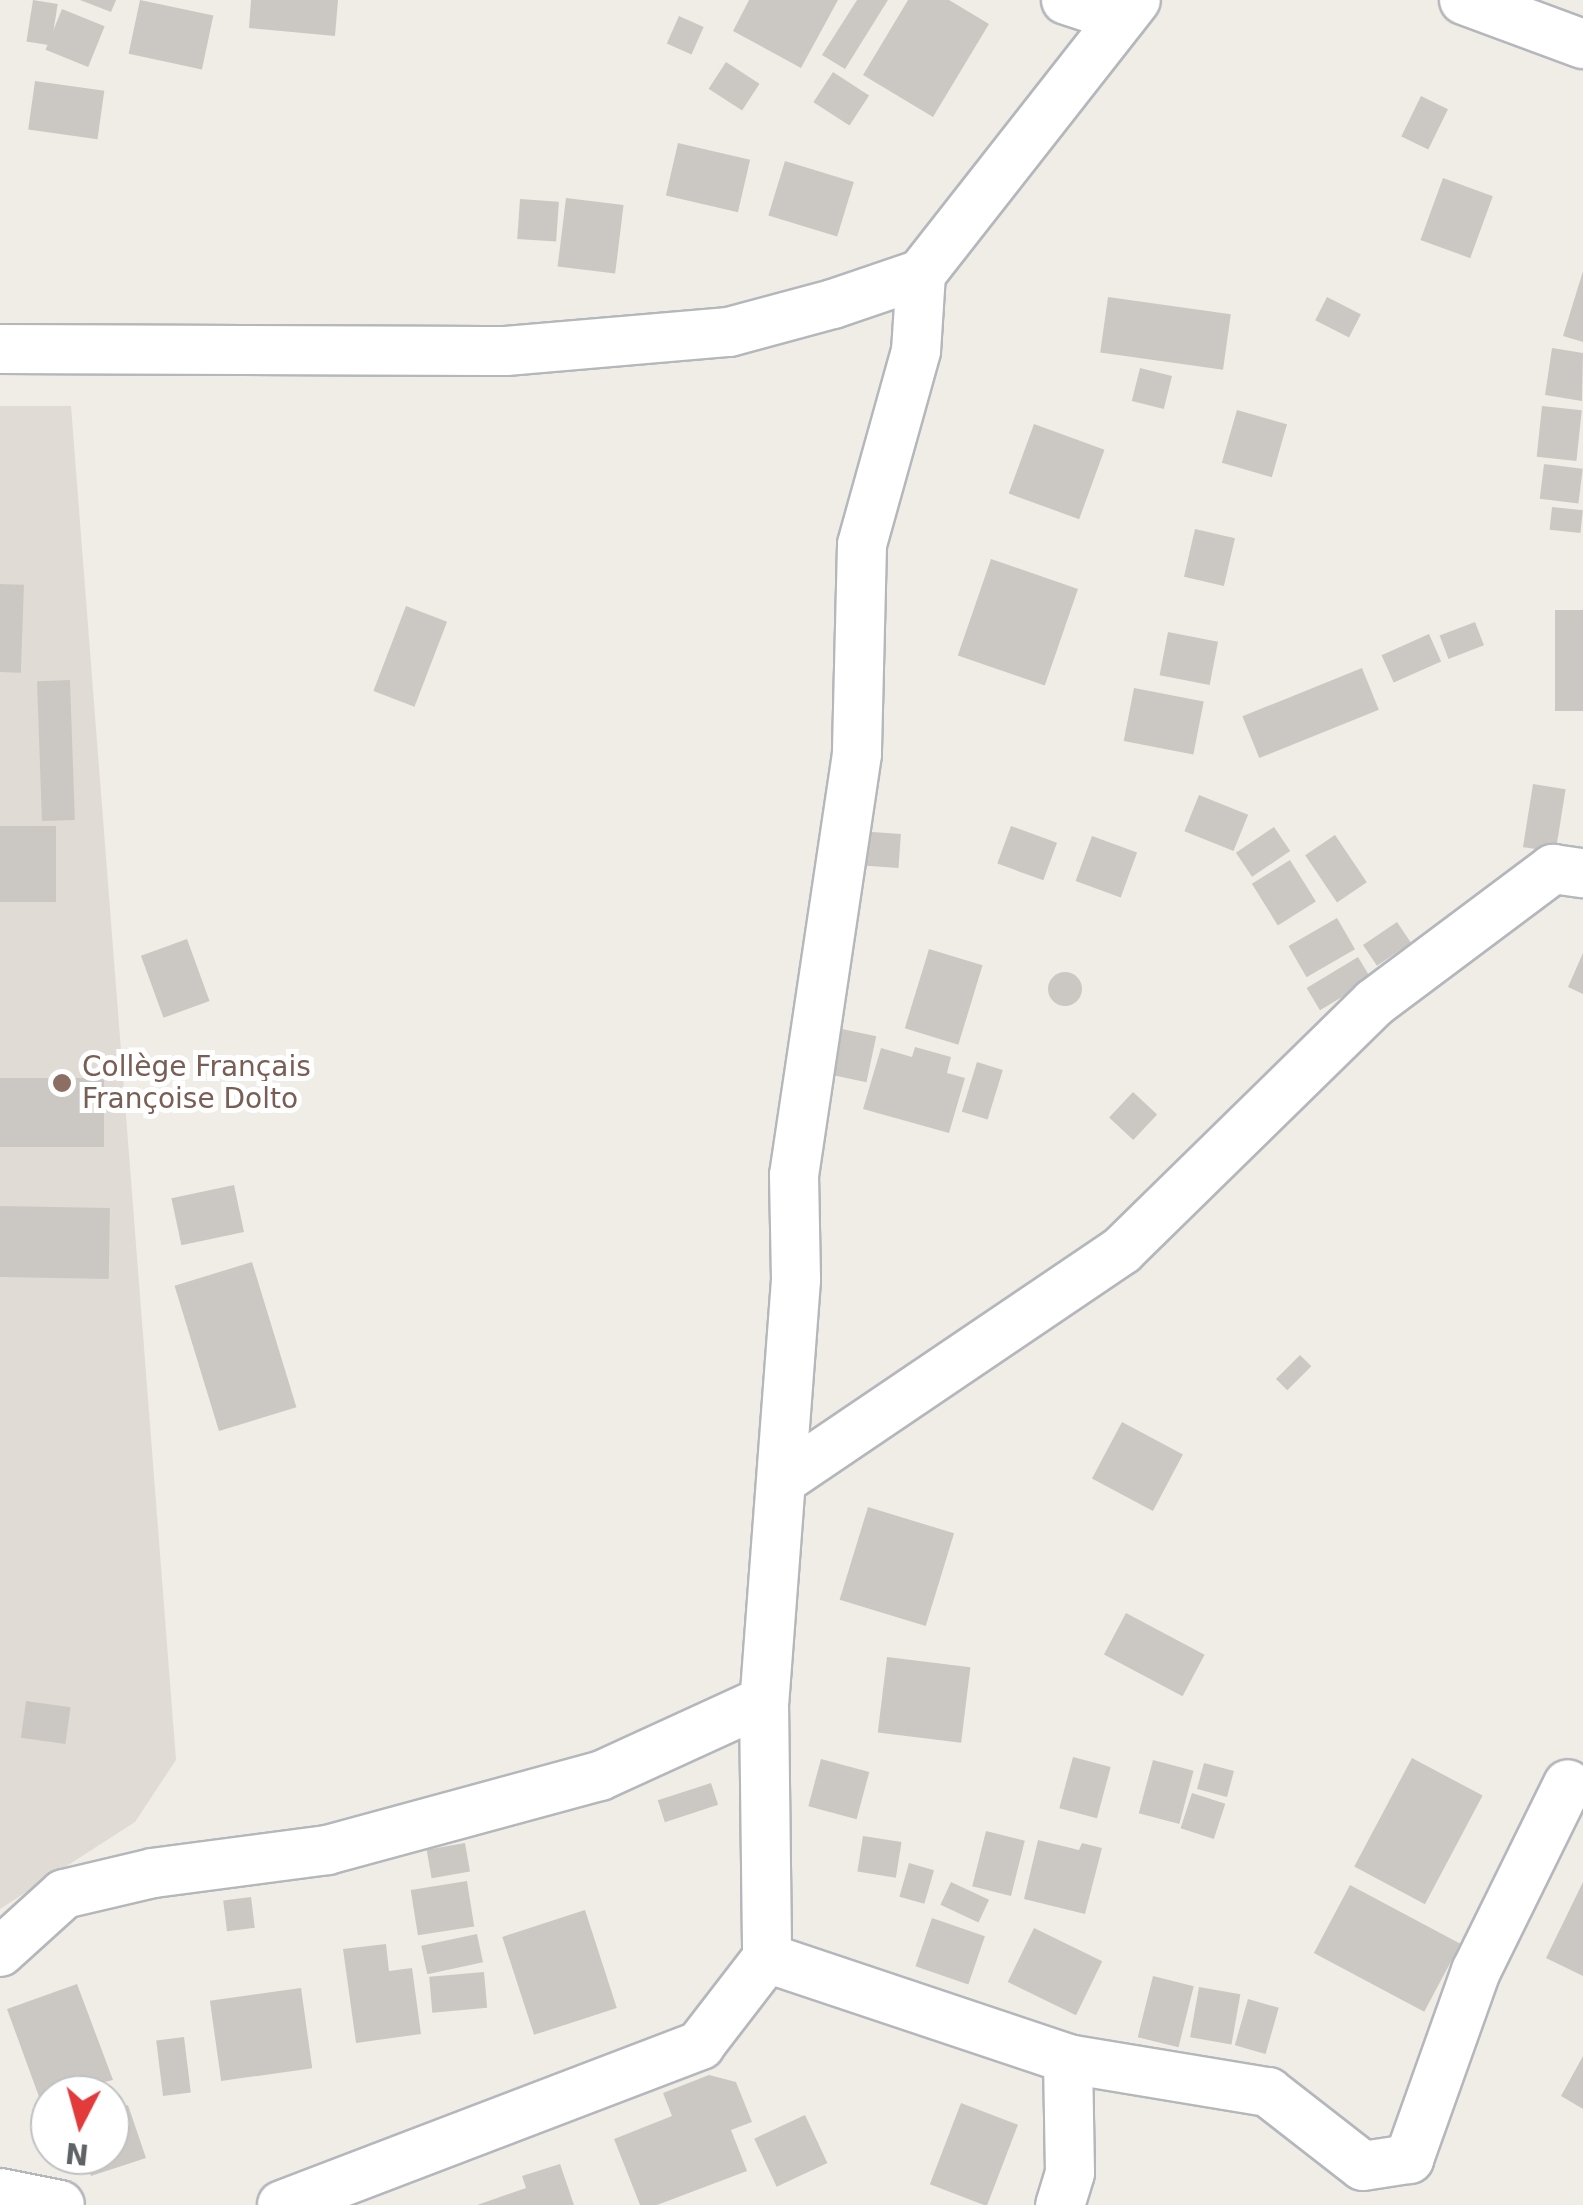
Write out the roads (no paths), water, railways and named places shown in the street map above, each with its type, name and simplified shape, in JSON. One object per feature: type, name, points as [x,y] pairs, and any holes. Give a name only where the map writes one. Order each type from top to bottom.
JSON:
[{"type":"street","points":[[282,2205],[700,2045],[767,1958],[764,1701],[784,1479],[796,1280],[794,1175],[856,754],[862,546],[916,351],[922,274],[1128,9],[1066,0]]},
{"type":"street","points":[[1464,0],[1583,44]]},
{"type":"street","points":[[0,349],[524,350],[729,332],[922,274]]},
{"type":"street","points":[[784,1479],[1122,1250],[1374,1003],[1553,869],[1583,873]]},
{"type":"street","points":[[0,1952],[64,1894],[153,1873],[327,1850],[600,1776],[764,1701]]},
{"type":"street","points":[[767,1958],[1068,2059],[1268,2092],[1363,2166],[1409,2159],[1476,1971],[1568,1784]]},
{"type":"street","points":[[1060,2205],[1070,2173],[1068,2059]]},
{"type":"street","points":[[0,2193],[60,2205]]},
{"type":"place","name":"Collège Français Françoise Dolto","points":[[62,1083]]}]
